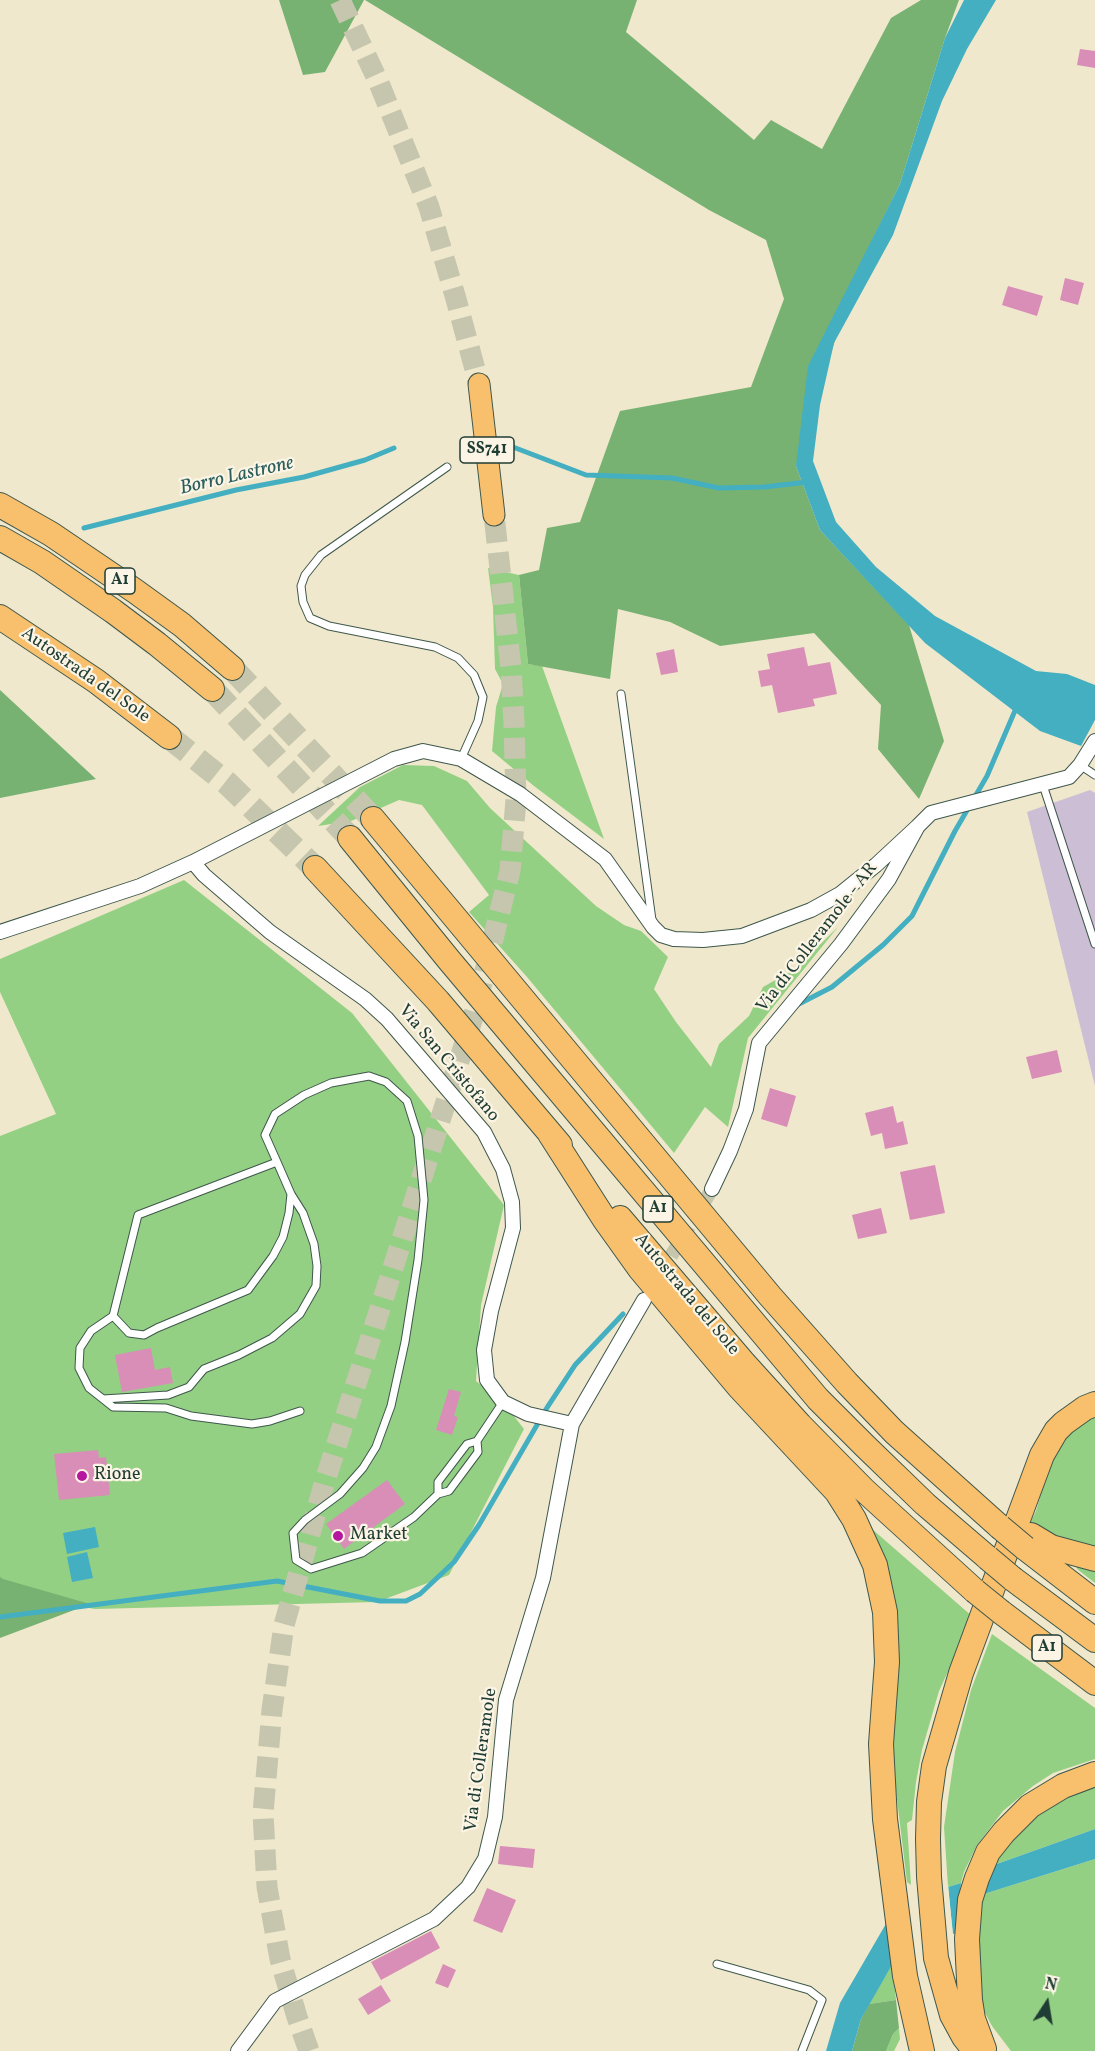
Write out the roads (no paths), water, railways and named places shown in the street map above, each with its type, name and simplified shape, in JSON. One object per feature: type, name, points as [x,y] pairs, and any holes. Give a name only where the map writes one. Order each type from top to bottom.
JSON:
[{"type":"highway","name":"A1","points":[[0,505],[51,534],[135,591],[182,625],[232,668]]},
{"type":"highway","name":"A1","points":[[0,538],[42,562],[113,610],[212,690]]},
{"type":"highway","name":"Autostrada del Sole","points":[[0,617],[96,681],[169,737]]},
{"type":"highway","name":"A1","points":[[373,819],[770,1296],[847,1383],[894,1432],[1028,1542],[1095,1602]]},
{"type":"highway","name":"Autostrada del Sole","points":[[350,838],[818,1399],[925,1504],[1013,1579],[1095,1640]]},
{"type":"highway","name":"Autostrada del Sole","points":[[315,868],[438,1001],[743,1362],[800,1425],[864,1490],[975,1591],[1095,1683]]},
{"type":"highway","points":[[550,1134],[605,1220],[640,1269],[739,1387],[827,1480],[844,1503],[875,1565],[885,1612],[887,1662],[881,1744],[882,1779],[905,1976],[923,2051]]},
{"type":"highway","points":[[923,2051],[939,1999],[929,1877],[929,1802],[934,1766],[961,1673],[1042,1455],[1056,1431],[1064,1423],[1080,1411],[1095,1404]]},
{"type":"highway","points":[[1028,1542],[1095,1560]]},
{"type":"highway","points":[[984,2051],[970,2000],[967,1939],[970,1900],[988,1852],[1030,1806],[1063,1786],[1095,1774]]},
{"type":"highway","points":[[939,1999],[975,2051]]},
{"type":"main road","name":"SS741","points":[[479,384],[494,515]]},
{"type":"street","name":"Via di Colleramole - AR","points":[[712,1189],[746,1109],[759,1043],[841,944],[889,879],[918,826],[932,813],[1069,777],[1080,765],[1092,745]]},
{"type":"street","points":[[0,932],[140,886],[193,862],[394,759],[423,751],[461,759],[520,794],[605,858],[653,927],[661,935],[674,939],[696,940],[742,936],[811,910],[840,894],[918,826]]},
{"type":"street","name":"Via San Cristofano","points":[[193,862],[204,875],[270,932],[365,999],[387,1019],[484,1132],[503,1169],[512,1202],[513,1228],[491,1311],[484,1350],[487,1380],[503,1402]]},
{"type":"street","name":"Via di Colleramole","points":[[238,2051],[275,2001],[434,1919],[468,1887],[485,1859],[495,1817],[506,1700],[543,1578],[572,1424],[644,1300]]},
{"type":"street","points":[[503,1402],[528,1414],[572,1424]]},
{"type":"lane","points":[[447,467],[321,555],[305,575],[301,586],[303,602],[310,618],[329,626],[435,647],[458,658],[474,675],[483,697],[478,721],[461,759]]},
{"type":"lane","points":[[621,694],[653,927]]},
{"type":"lane","points":[[1080,765],[1095,775]]},
{"type":"lane","points":[[1042,785],[1095,944]]},
{"type":"lane","points":[[103,1400],[168,1395],[189,1387],[204,1369],[272,1338],[300,1314],[316,1286],[317,1266],[314,1244],[303,1213],[291,1194],[265,1135],[274,1114],[304,1095],[331,1083],[369,1077],[386,1082],[407,1101],[418,1136],[424,1200],[418,1260],[405,1342],[391,1406],[376,1447],[363,1468],[340,1494],[304,1520],[293,1533],[296,1560],[311,1569],[362,1553],[414,1517],[438,1494],[449,1491],[478,1452],[477,1441],[503,1402]]},
{"type":"lane","points":[[277,1162],[138,1215],[113,1316],[91,1331],[80,1348],[79,1368],[89,1388],[113,1407],[166,1408],[191,1416],[252,1424],[270,1421],[300,1411]]},
{"type":"lane","points":[[113,1316],[129,1333],[144,1335],[248,1290],[273,1256],[282,1237],[289,1213],[291,1194]]},
{"type":"lane","points":[[438,1494],[438,1482],[467,1444],[477,1441]]},
{"type":"lane","points":[[717,1964],[809,1990],[822,2000],[802,2051]]},
{"type":"water","points":[[964,0],[996,0],[967,49],[942,101],[893,235],[834,343],[820,405],[813,461],[836,522],[876,567],[935,616],[1036,671],[1067,674],[1095,685],[1095,720],[1081,746],[1040,731],[925,643],[820,530],[796,466],[808,366],[900,184],[945,38]]},
{"type":"water","points":[[95,1527],[99,1547],[67,1554],[63,1533]]},
{"type":"water","points":[[87,1552],[93,1578],[72,1582],[67,1557]]},
{"type":"water","points":[[1095,1829],[1095,1859],[984,1894],[994,1865]]},
{"type":"water","points":[[961,1883],[957,1933],[953,1934],[948,1887]]},
{"type":"water","points":[[887,1922],[892,1965],[861,2019],[852,2051],[826,2051],[840,2003]]},
{"type":"waterway","name":"Borro Lastrone","points":[[513,447],[586,475],[672,478],[719,488],[764,487],[808,482]]},
{"type":"waterway","name":"Borro Lastrone","points":[[84,528],[236,490],[304,477],[365,460],[394,448]]},
{"type":"waterway","points":[[795,1006],[832,987],[883,945],[912,916],[955,831],[987,776],[1017,706]]},
{"type":"waterway","points":[[0,1617],[277,1581],[380,1601],[406,1601],[420,1594],[454,1562],[479,1525],[548,1406],[575,1365],[623,1314]]},
{"type":"tunnel","points":[[340,0],[379,83],[429,207],[479,384]]},
{"type":"tunnel","points":[[309,2051],[280,1959],[267,1887],[263,1813],[272,1710],[284,1625],[325,1481],[475,1011],[510,871],[516,800],[514,723],[511,668],[494,515]]},
{"type":"tunnel","points":[[232,668],[373,819]]},
{"type":"tunnel","points":[[212,689],[350,838]]},
{"type":"tunnel","points":[[169,737],[227,783],[315,868]]},
{"type":"tunnel","points":[[660,1274],[712,1189]]},
{"type":"place","name":"Rione","points":[[82,1476]]},
{"type":"place","name":"Market","points":[[338,1536]]}]
